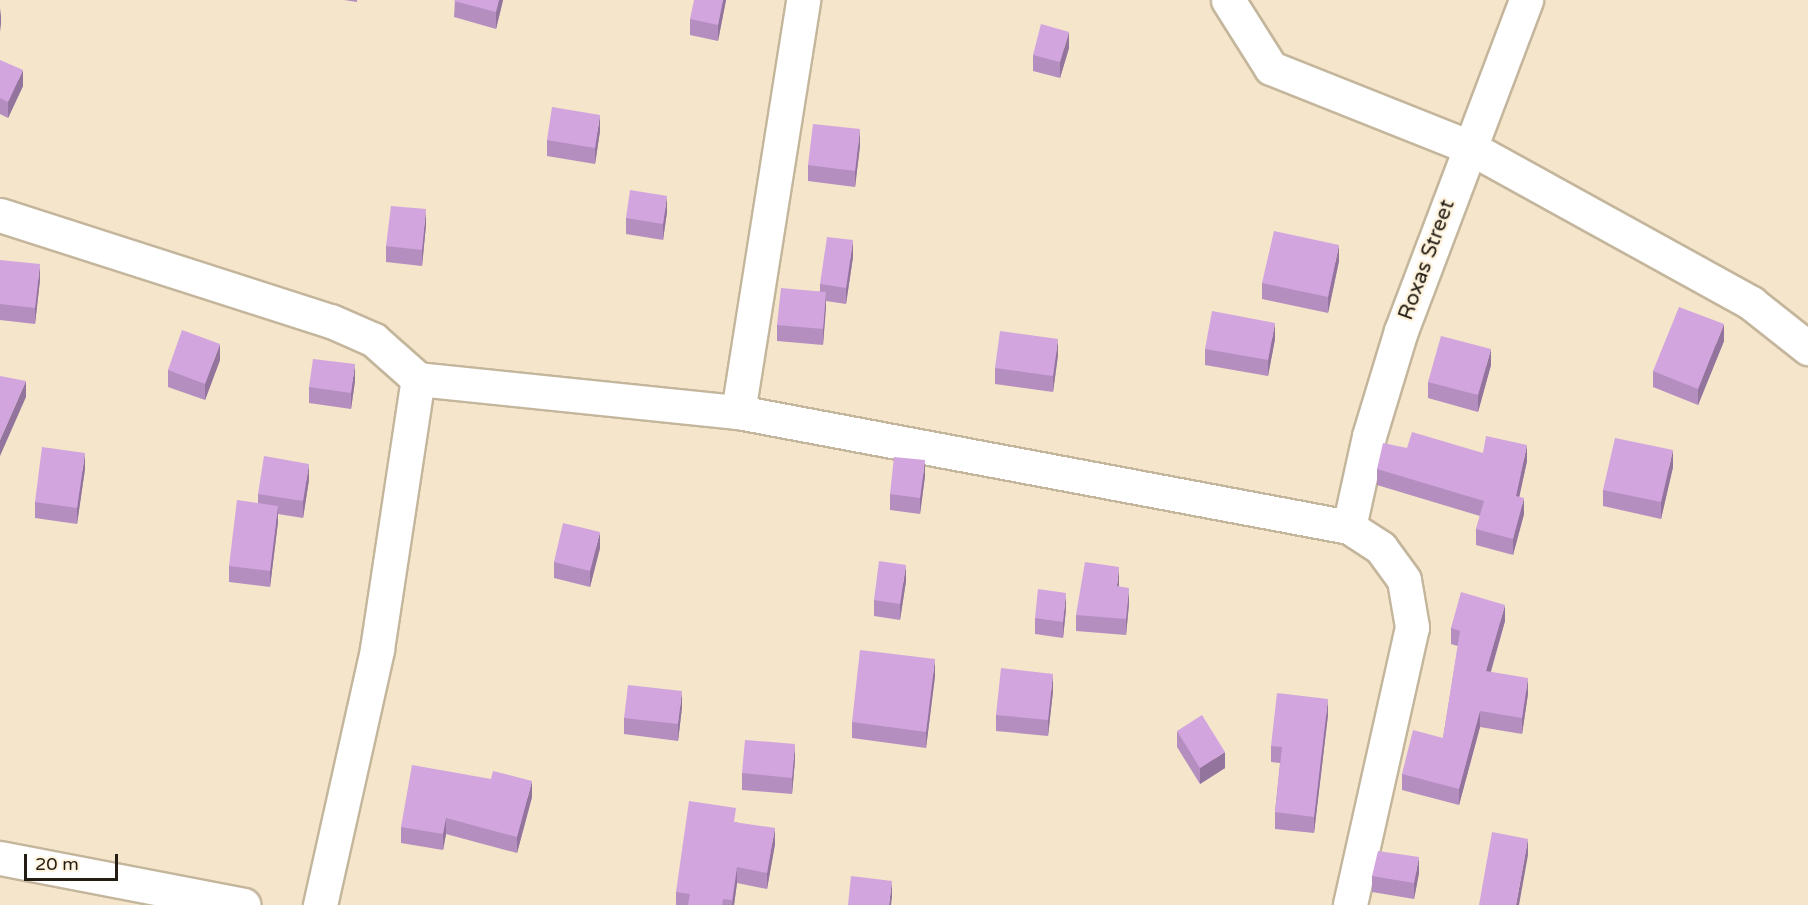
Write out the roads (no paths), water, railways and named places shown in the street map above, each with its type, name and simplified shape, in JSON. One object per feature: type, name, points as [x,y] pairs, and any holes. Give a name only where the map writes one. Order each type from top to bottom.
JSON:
[{"type":"street","points":[[738,412],[803,0]]},
{"type":"street","points":[[1228,0],[1271,68],[1467,146],[1751,303],[1808,348]]},
{"type":"street","name":"Roxas Street","points":[[1348,527],[1385,384],[1467,146],[1526,0]]},
{"type":"street","points":[[0,215],[331,321],[374,340],[418,379],[738,412],[1348,527],[1381,548],[1404,580],[1412,627],[1350,905]]},
{"type":"street","points":[[320,905],[377,649],[418,379]]},
{"type":"street","points":[[0,858],[243,905]]}]
